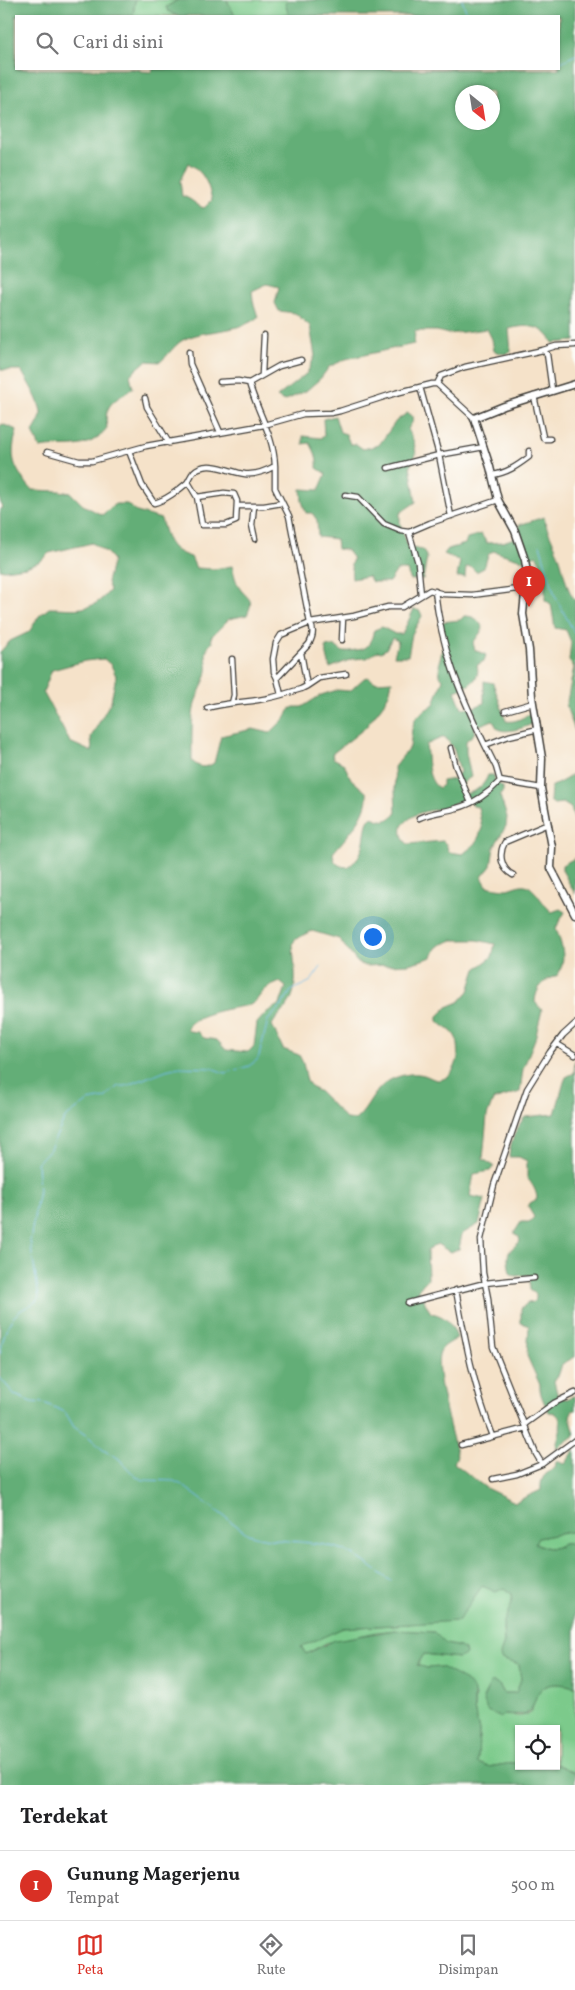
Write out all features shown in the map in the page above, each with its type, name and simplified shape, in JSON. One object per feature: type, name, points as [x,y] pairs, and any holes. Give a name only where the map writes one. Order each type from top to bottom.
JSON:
[{"type":"main road","points":[[575,384],[480,414],[474,418],[498,500],[508,516],[520,545],[526,573],[523,614],[543,771],[541,788],[552,847],[550,860],[552,873],[575,914]]},
{"type":"street","points":[[262,374],[264,336]]},
{"type":"street","points":[[437,384],[441,376],[457,369],[556,346],[575,344]]},
{"type":"street","points":[[544,350],[547,354],[552,390]]},
{"type":"street","points":[[189,352],[190,364],[220,432]]},
{"type":"street","points":[[220,382],[250,383],[262,374],[301,360]]},
{"type":"street","points":[[250,383],[254,398],[266,424],[274,457],[275,488],[288,512],[295,540],[312,637],[301,654],[277,678]]},
{"type":"street","points":[[47,452],[85,461],[100,460],[129,451],[266,424],[303,414],[340,411],[375,399],[432,384],[437,384],[474,418]]},
{"type":"street","points":[[420,387],[433,428],[451,516]]},
{"type":"street","points":[[534,396],[543,437],[544,439],[550,439]]},
{"type":"street","points":[[145,398],[150,412],[169,443]]},
{"type":"street","points":[[388,468],[438,455],[484,447]]},
{"type":"street","points":[[129,451],[142,485],[154,503],[163,500],[188,482],[193,472],[199,468],[211,466],[250,474],[275,466]]},
{"type":"street","points":[[492,475],[516,467],[529,457],[530,451]]},
{"type":"street","points":[[188,482],[197,497],[200,519],[203,526],[234,523],[237,519],[236,497],[234,494],[221,493],[197,497]]},
{"type":"street","points":[[345,495],[358,497],[384,524],[409,532],[498,500]]},
{"type":"street","points":[[237,506],[282,503]]},
{"type":"street","points":[[254,506],[252,525],[255,539]]},
{"type":"street","points":[[409,532],[418,563],[421,594]]},
{"type":"street","points":[[281,695],[274,672],[273,659],[277,640],[282,635],[310,622],[342,618],[388,607],[402,607],[430,590],[443,594],[472,595],[525,588]]},
{"type":"street","points":[[436,592],[438,617],[449,664],[496,767],[500,781]]},
{"type":"street","points":[[342,618],[342,640]]},
{"type":"street","points":[[301,654],[307,686]]},
{"type":"street","points":[[232,659],[234,695],[232,703]]},
{"type":"street","points":[[207,708],[232,703],[250,703],[301,689],[320,678],[346,674]]},
{"type":"street","points":[[505,711],[533,703]]},
{"type":"street","points":[[485,745],[509,736],[538,729]]},
{"type":"street","points":[[451,748],[456,767],[471,803]]},
{"type":"street","points":[[419,818],[427,814],[459,808],[471,803],[500,781],[541,788]]},
{"type":"street","points":[[513,875],[506,872],[502,866],[502,847],[505,842],[548,824]]},
{"type":"street","points":[[542,1464],[536,1454],[493,1347],[481,1239],[494,1185],[527,1089],[545,1059],[563,1035],[575,1024]]},
{"type":"street","points":[[557,1044],[575,1056]]},
{"type":"street","points":[[408,1303],[485,1283],[534,1278]]},
{"type":"street","points":[[456,1290],[471,1367],[481,1406],[493,1436]]},
{"type":"street","points":[[462,1445],[525,1426],[554,1403],[575,1394]]},
{"type":"street","points":[[494,1479],[517,1474],[542,1464],[575,1440]]},
{"type":"green space","points":[[0,0],[135,0],[133,15],[15,15],[15,70],[140,70],[152,72],[153,70],[560,70],[560,15],[289,15],[285,3],[290,0],[575,0],[575,341],[553,343],[540,329],[528,326],[516,327],[509,329],[511,352],[504,354],[494,351],[492,339],[487,329],[448,334],[437,331],[415,331],[414,344],[346,359],[329,367],[321,378],[306,391],[284,401],[277,397],[307,373],[315,356],[310,326],[295,313],[279,311],[275,303],[279,287],[267,284],[252,291],[258,317],[241,326],[192,336],[183,340],[160,362],[146,361],[130,375],[133,388],[116,400],[109,408],[106,420],[107,428],[99,436],[76,446],[40,448],[33,432],[39,421],[40,409],[21,370],[1,370],[0,365]],"holes":[[[188,163],[198,170],[209,188],[212,200],[204,208],[182,196],[180,181]]]},
{"type":"green space","points":[[135,0],[178,0],[166,7],[168,11],[175,15],[133,15]]},
{"type":"green space","points":[[178,0],[227,0],[234,15],[175,15],[168,11],[166,7]]},
{"type":"green space","points":[[227,0],[290,0],[290,15],[234,15]]},
{"type":"green space","points":[[407,413],[412,416],[413,421],[408,429],[414,442],[416,454],[410,466],[416,502],[400,513],[400,523],[408,547],[423,550],[427,558],[423,579],[410,580],[407,570],[397,570],[389,582],[372,582],[368,576],[352,579],[351,564],[353,559],[347,550],[337,549],[336,539],[318,537],[317,520],[312,513],[306,513],[301,489],[319,490],[326,474],[317,468],[315,452],[310,443],[303,444],[303,436],[321,438],[324,436],[323,419],[335,416],[340,432],[346,434],[350,444],[356,444],[363,449],[379,445],[396,421]]},
{"type":"green space","points":[[2,424],[17,430],[13,448],[14,462],[32,490],[71,493],[83,505],[102,515],[115,504],[127,504],[137,512],[161,519],[170,543],[177,551],[191,557],[196,568],[214,569],[232,566],[238,585],[251,603],[247,615],[229,619],[211,637],[212,643],[206,653],[206,675],[196,700],[193,717],[192,761],[195,764],[203,767],[214,763],[221,736],[253,729],[270,733],[286,717],[290,709],[302,707],[321,695],[337,690],[350,691],[364,678],[368,677],[375,682],[392,681],[389,694],[365,728],[332,754],[333,758],[344,764],[351,779],[367,793],[367,801],[360,818],[333,853],[335,862],[339,865],[348,867],[355,861],[363,846],[367,826],[372,817],[385,820],[396,813],[394,767],[410,747],[415,719],[434,704],[443,679],[440,676],[439,662],[445,641],[441,622],[460,620],[464,616],[471,617],[478,620],[483,629],[473,643],[475,650],[486,655],[484,661],[477,665],[478,671],[475,679],[455,691],[462,708],[475,707],[484,703],[484,681],[493,683],[506,721],[516,720],[532,713],[535,721],[519,729],[500,730],[493,720],[475,727],[474,734],[466,741],[466,753],[471,777],[461,787],[464,794],[472,792],[482,785],[488,775],[494,775],[495,781],[503,787],[500,796],[507,817],[506,826],[494,847],[491,866],[482,877],[487,886],[507,889],[519,885],[530,887],[552,912],[560,909],[565,912],[556,928],[562,946],[561,969],[558,975],[545,982],[537,992],[535,1002],[542,1010],[535,1039],[523,1069],[520,1092],[493,1100],[487,1116],[483,1159],[494,1166],[490,1171],[474,1174],[470,1196],[485,1199],[479,1224],[462,1234],[459,1249],[450,1252],[437,1244],[427,1251],[428,1278],[418,1290],[431,1313],[441,1316],[448,1321],[457,1338],[442,1348],[439,1357],[441,1384],[457,1456],[454,1463],[486,1488],[515,1502],[541,1490],[542,1479],[555,1468],[556,1461],[565,1464],[575,1450],[575,1531],[538,1538],[535,1543],[549,1548],[565,1544],[575,1547],[575,1687],[557,1684],[546,1686],[538,1694],[531,1709],[524,1715],[505,1714],[501,1717],[487,1711],[483,1698],[491,1682],[499,1685],[504,1693],[516,1693],[521,1679],[519,1665],[501,1659],[500,1655],[504,1642],[503,1624],[512,1603],[511,1594],[504,1588],[496,1592],[482,1586],[458,1621],[343,1628],[301,1647],[306,1654],[335,1640],[395,1630],[434,1632],[446,1644],[465,1650],[466,1655],[458,1658],[424,1654],[417,1665],[426,1668],[441,1667],[466,1681],[474,1691],[474,1709],[479,1731],[478,1763],[488,1767],[515,1762],[515,1770],[560,1770],[560,1766],[575,1773],[575,1785],[0,1785],[0,652],[10,641],[29,632],[39,616],[49,608],[82,608],[96,603],[103,598],[110,590],[107,582],[113,560],[107,553],[92,543],[49,553],[41,561],[26,567],[0,569],[0,509],[3,508],[0,501],[0,426]],"holes":[[[104,659],[111,665],[116,676],[111,701],[91,737],[92,752],[70,742],[43,692],[52,670],[85,661]],[[441,738],[446,738],[454,750],[460,772],[454,779],[442,781],[442,785],[439,788],[432,780],[430,774],[426,745]],[[468,799],[473,806],[478,807],[482,829],[476,843],[463,854],[449,852],[443,841],[408,844],[404,840],[402,826],[412,817],[422,812]],[[312,931],[339,939],[357,962],[365,966],[409,964],[432,957],[436,948],[453,940],[477,940],[495,944],[492,957],[476,969],[469,991],[459,1002],[447,1007],[438,1016],[438,1021],[455,1036],[457,1042],[457,1063],[450,1075],[438,1080],[415,1074],[394,1078],[379,1089],[355,1120],[346,1119],[320,1092],[312,1088],[307,1081],[299,1055],[283,1049],[272,1025],[289,1003],[292,996],[295,981],[293,943],[296,939]],[[280,982],[286,987],[280,1004],[267,1012],[257,1023],[254,1046],[248,1052],[226,1050],[217,1040],[204,1038],[198,1032],[189,1031],[187,1028],[198,1018],[206,1015],[250,1005],[266,989]]]},
{"type":"green space","points":[[544,517],[568,586],[575,600],[575,731],[566,706],[574,667],[569,661],[571,642],[566,630],[555,628],[551,604],[545,600],[545,582],[542,565],[536,555],[527,560],[522,560],[493,551],[488,555],[484,568],[476,572],[471,567],[466,567],[465,577],[457,577],[460,561],[444,554],[448,549],[465,544],[467,538],[481,534],[487,543],[503,542],[517,537],[519,525]]},
{"type":"green space","points":[[414,609],[420,611],[422,616],[412,634],[408,656],[394,656],[398,641],[392,638],[386,649],[381,652],[378,651],[367,658],[352,659],[330,668],[325,647],[335,646],[343,652],[363,649],[370,644],[374,630],[382,627],[395,634],[402,634]]},
{"type":"green space","points":[[575,772],[575,823],[571,808],[563,803],[554,804],[550,801],[551,787]]},
{"type":"green space","points":[[575,858],[575,894],[562,870],[562,865]]},
{"type":"green space","points":[[575,1060],[575,1357],[562,1364],[559,1374],[554,1381],[558,1397],[567,1399],[575,1395],[575,1410],[572,1411],[570,1416],[575,1435],[556,1449],[560,1430],[559,1417],[555,1413],[549,1412],[540,1392],[540,1385],[527,1356],[529,1326],[521,1323],[521,1308],[533,1302],[536,1299],[536,1294],[530,1290],[529,1275],[515,1276],[510,1273],[508,1262],[509,1252],[520,1242],[519,1237],[514,1233],[521,1222],[529,1222],[534,1217],[528,1207],[530,1203],[537,1199],[537,1196],[531,1182],[527,1178],[527,1161],[519,1157],[509,1157],[514,1136],[525,1117],[555,1114],[566,1077],[574,1073]]},
{"type":"green space","points":[[575,1531],[575,1547],[565,1544],[549,1548],[534,1543],[538,1538]]},
{"type":"green space","points":[[482,1586],[504,1588],[511,1594],[512,1603],[503,1629],[504,1642],[501,1659],[519,1665],[521,1679],[517,1693],[504,1693],[499,1685],[504,1714],[519,1716],[528,1714],[538,1693],[551,1684],[575,1687],[575,1773],[560,1766],[560,1725],[515,1725],[515,1763],[488,1767],[478,1763],[479,1731],[474,1709],[475,1695],[441,1667],[426,1668],[417,1666],[424,1654],[458,1658],[460,1647],[446,1644],[434,1632],[395,1630],[377,1632],[326,1643],[306,1654],[301,1646],[343,1628],[410,1624],[472,1599]]},
{"type":"waterway","points":[[462,0],[466,11],[470,15]]},
{"type":"waterway","points":[[560,62],[575,55]]},
{"type":"waterway","points":[[540,545],[555,596],[575,634]]},
{"type":"waterway","points":[[0,1354],[2,1342],[11,1320],[20,1311],[33,1304],[39,1297],[30,1241],[39,1190],[37,1163],[50,1149],[65,1118],[88,1101],[105,1098],[118,1086],[126,1086],[166,1070],[179,1067],[211,1068],[225,1073],[249,1066],[259,1056],[268,1020],[291,991],[311,981],[321,967]]},
{"type":"waterway","points":[[0,1378],[15,1395],[31,1402],[44,1403],[65,1412],[74,1427],[103,1450],[118,1458],[136,1477],[144,1480],[174,1481],[248,1534],[270,1539],[315,1543],[337,1548],[358,1558],[391,1581]]},
{"type":"place","name":"Gunung Magerjenu","points":[[529,607]]}]
